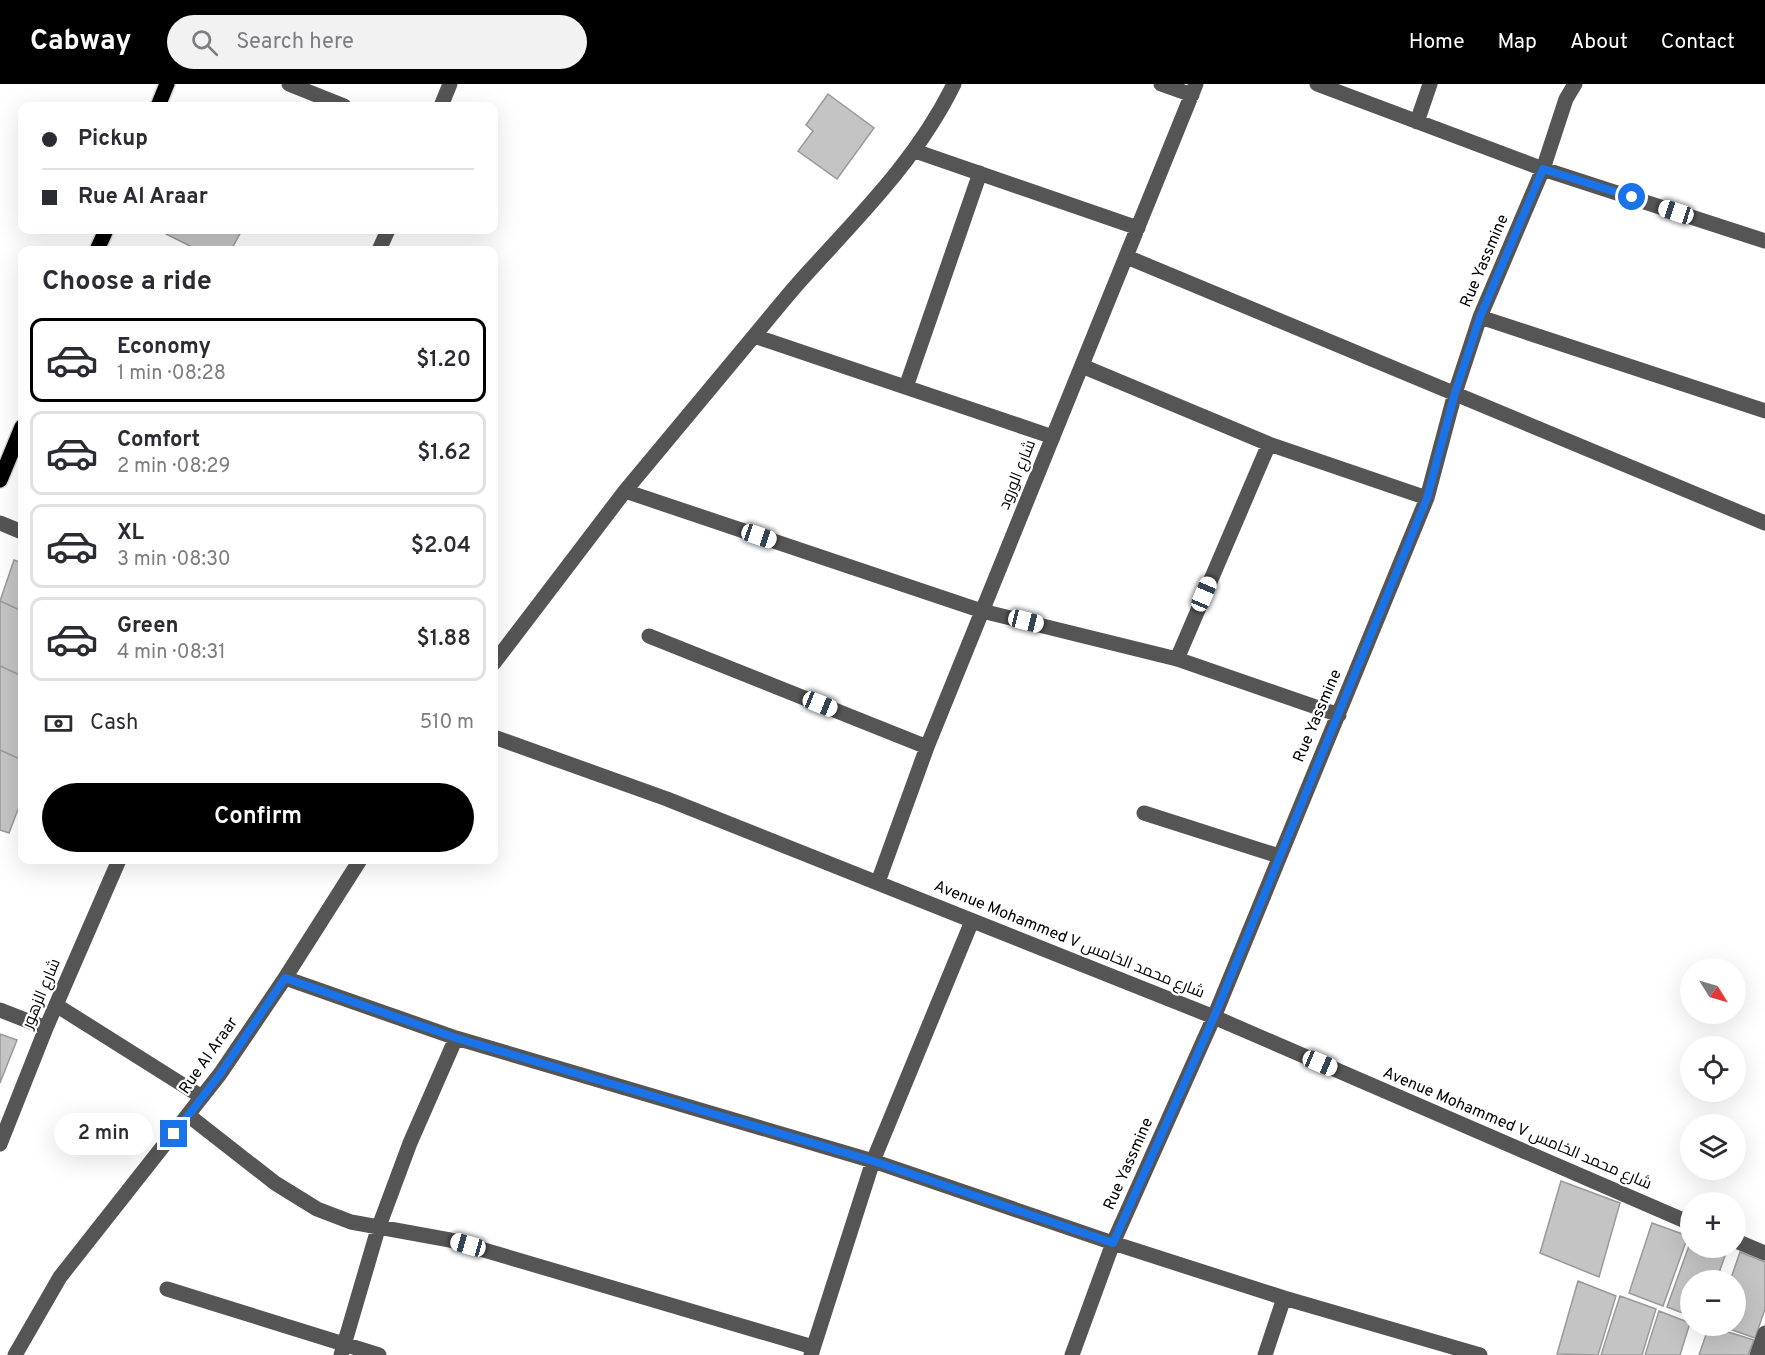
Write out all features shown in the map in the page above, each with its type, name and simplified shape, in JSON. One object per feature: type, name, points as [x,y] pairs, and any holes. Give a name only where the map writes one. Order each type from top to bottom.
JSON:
[{"type":"main road","points":[[160,102],[167,84]]},
{"type":"main road","points":[[0,480],[18,437]]},
{"type":"street","points":[[289,84],[334,102]]},
{"type":"street","points":[[443,102],[450,84]]},
{"type":"street","points":[[498,658],[625,491],[800,281],[868,208],[915,151],[942,109],[954,84]]},
{"type":"street","points":[[1161,84],[1194,90]]},
{"type":"street","points":[[1317,84],[1543,169],[1765,241]]},
{"type":"street","points":[[1417,122],[1430,84]]},
{"type":"street","name":"Rue Yassmine","points":[[1072,1355],[1113,1243],[1214,1017],[1427,498],[1455,393],[1480,317],[1543,169],[1566,99],[1575,84]]},
{"type":"street","name":"شارع الورود","points":[[878,882],[927,747],[1194,90]]},
{"type":"street","points":[[915,151],[1138,228]]},
{"type":"street","points":[[906,387],[980,173]]},
{"type":"street","points":[[1126,257],[1765,523]]},
{"type":"street","points":[[1480,317],[1765,411]]},
{"type":"street","points":[[754,336],[1053,437]]},
{"type":"street","points":[[1082,366],[1269,444],[1427,498]]},
{"type":"street","points":[[1177,659],[1269,444]]},
{"type":"street","points":[[625,491],[982,610],[1177,659],[1339,715]]},
{"type":"street","points":[[0,523],[18,530]]},
{"type":"street","points":[[649,636],[927,747]]},
{"type":"street","name":"Avenue Mohammed V شارع محمد الخامس","points":[[498,738],[667,799],[1214,1017],[1680,1219]]},
{"type":"street","points":[[1144,813],[1279,856]]},
{"type":"street","name":"شارع الزهور","points":[[0,1143],[46,1028],[117,864]]},
{"type":"street","name":"Rue Al Araar","points":[[15,1355],[60,1277],[202,1097],[285,978],[357,864]]},
{"type":"street","points":[[188,1115],[275,1183],[317,1209],[351,1222],[450,1240],[812,1351],[873,1161],[972,921]]},
{"type":"street","points":[[285,978],[456,1038],[873,1161],[1113,1243],[1284,1298],[1472,1354]]},
{"type":"street","points":[[56,1005],[202,1097]]},
{"type":"street","points":[[0,1010],[46,1028]]},
{"type":"street","points":[[343,1349],[378,1228],[410,1143],[456,1038]]},
{"type":"street","points":[[1746,1245],[1765,1253]]},
{"type":"street","points":[[167,1289],[343,1349],[379,1355]]},
{"type":"street","points":[[1265,1355],[1284,1298]]},
{"type":"street","points":[[1757,1355],[1765,1333]]},
{"type":"building","points":[[828,94],[874,128],[837,179],[798,151],[813,131],[806,125]]},
{"type":"building","points":[[166,234],[240,234],[233,246],[190,246]]},
{"type":"building","points":[[14,560],[18,562],[18,609],[0,601]]},
{"type":"building","points":[[0,601],[18,609],[18,674],[0,666]]},
{"type":"building","points":[[0,666],[18,674],[18,758],[0,750]]},
{"type":"building","points":[[0,750],[18,758],[18,809],[9,833],[0,830]]},
{"type":"building","points":[[0,1034],[17,1040],[0,1083]]},
{"type":"building","points":[[1561,1181],[1620,1203],[1599,1277],[1540,1253]]},
{"type":"building","points":[[1652,1223],[1680,1233],[1680,1258],[1663,1306],[1629,1293]]},
{"type":"building","points":[[1746,1254],[1765,1262],[1765,1309],[1755,1338],[1746,1335],[1746,1270],[1734,1270],[1738,1258],[1746,1258]]},
{"type":"building","points":[[1685,1258],[1724,1258],[1720,1270],[1680,1270]]},
{"type":"building","points":[[1680,1271],[1680,1312],[1667,1307]]},
{"type":"building","points":[[1578,1281],[1616,1296],[1598,1355],[1557,1354]]},
{"type":"building","points":[[1620,1296],[1656,1309],[1642,1355],[1601,1355]]},
{"type":"building","points":[[1659,1311],[1680,1319],[1680,1336],[1686,1336],[1680,1355],[1645,1355]]},
{"type":"building","points":[[1706,1336],[1741,1336],[1754,1340],[1748,1355],[1699,1355]]},
{"type":"route","points":[[174,1134],[220,1074],[285,978],[456,1038],[873,1161],[1113,1243],[1214,1017],[1427,498],[1455,393],[1480,317],[1543,169],[1632,197]]}]
